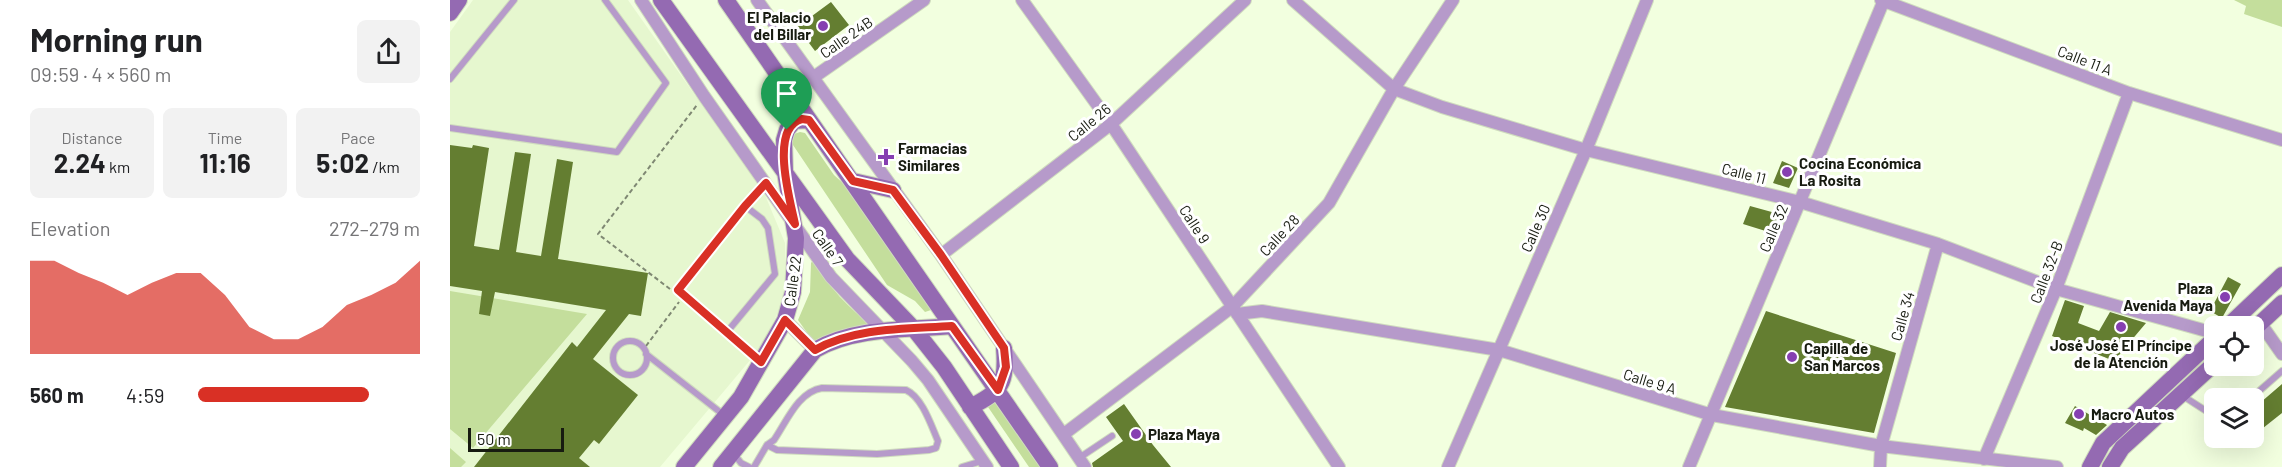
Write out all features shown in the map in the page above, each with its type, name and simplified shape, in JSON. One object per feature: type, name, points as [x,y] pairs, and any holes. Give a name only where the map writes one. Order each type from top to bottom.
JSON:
[{"type":"main road","points":[[450,13],[459,0]]},
{"type":"main road","points":[[661,0],[847,259],[914,329],[944,367],[1011,467]]},
{"type":"main road","points":[[726,0],[1050,467]]},
{"type":"main road","name":"Calle 22","points":[[684,467],[741,397],[785,320],[793,292],[796,267],[795,224],[785,172],[784,140],[787,130],[794,121],[809,120]]},
{"type":"main road","points":[[853,181],[893,190]]},
{"type":"main road","points":[[2239,316],[2282,275]]},
{"type":"main road","points":[[2264,320],[2282,303]]},
{"type":"main road","points":[[721,467],[815,350],[829,342],[884,332],[952,326]]},
{"type":"main road","points":[[970,407],[992,396],[998,390],[1006,367],[1004,348]]},
{"type":"main road","points":[[2090,467],[2103,443],[2204,348]]},
{"type":"main road","points":[[2110,467],[2121,448],[2204,373]]},
{"type":"street","name":"Calle 7","points":[[641,0],[704,96],[831,277],[928,380],[985,464]]},
{"type":"street","points":[[757,0],[941,255],[1082,462]]},
{"type":"street","name":"Calle 24B","points":[[814,77],[924,0]]},
{"type":"street","name":"Calle 9","points":[[1022,0],[1111,124],[1339,467]]},
{"type":"street","name":"Calle 26","points":[[941,255],[1111,124],[1245,0]]},
{"type":"street","name":"Calle 11","points":[[1293,0],[1394,89],[1442,107],[1586,150],[1800,202],[1938,244],[2056,289],[2204,330]]},
{"type":"street","name":"Calle 28","points":[[1064,434],[1235,310],[1329,203],[1394,89],[1453,0]]},
{"type":"street","name":"Calle 30","points":[[1448,467],[1586,150],[1647,0]]},
{"type":"street","name":"Calle 11 A","points":[[1883,0],[2129,93],[2282,140]]},
{"type":"street","name":"Calle 32","points":[[1689,467],[1883,0]]},
{"type":"street","name":"Calle 32-B","points":[[1984,459],[2056,289],[2129,93]]},
{"type":"street","name":"Calle 34","points":[[1880,467],[1881,446],[1938,244]]},
{"type":"street","name":"Calle 9 A","points":[[1235,310],[1262,311],[1498,350],[1712,415],[1881,446],[2057,467]]},
{"type":"street","points":[[785,320],[815,350]]},
{"type":"street","points":[[2264,335],[2282,354]]},
{"type":"lane","points":[[450,80],[514,0]]},
{"type":"lane","points":[[450,128],[617,152],[666,83],[605,0]]},
{"type":"lane","points":[[761,362],[683,297],[678,290],[766,183]]},
{"type":"lane","points":[[727,332],[775,274],[768,228],[762,219],[745,206]]},
{"type":"lane","points":[[645,351],[646,360],[642,370],[633,375],[622,373],[614,365],[613,354],[619,345],[624,342],[635,342],[726,416]]},
{"type":"lane","points":[[2263,388],[2282,371]]},
{"type":"lane","points":[[754,467],[767,445],[774,440],[805,395],[822,388],[912,392],[938,441],[936,448],[929,450],[877,454],[777,450],[767,445]]},
{"type":"lane","points":[[2180,394],[2204,410]]},
{"type":"lane","points":[[1082,462],[1112,436]]},
{"type":"lane","points":[[733,452],[741,463],[749,467]]},
{"type":"lane","points":[[962,467],[985,464]]},
{"type":"path","points":[[645,351],[683,297],[598,234],[704,96]]},
{"type":"shaded area","points":[[473,0],[628,0],[765,195],[785,243],[786,295],[762,346],[660,467],[450,467],[450,32]]},
{"type":"shaded area","points":[[2234,0],[2282,0],[2282,27],[2244,14],[2246,6]]},
{"type":"shaded area","points":[[805,133],[834,175],[858,197],[934,309],[925,312],[915,301],[887,285],[793,145],[791,139],[794,134]]},
{"type":"shaded area","points":[[813,260],[840,296],[873,326],[813,341],[798,320],[810,292]]},
{"type":"shaded area","points":[[450,291],[587,314],[473,448],[450,429]]},
{"type":"shaded area","points":[[997,401],[1042,467],[1029,467],[988,407]]},
{"type":"shaded area","points":[[450,448],[466,462],[461,467],[450,467]]},
{"type":"building","name":"El Palacio del Billar","points":[[831,2],[849,25],[815,51],[797,27]]},
{"type":"building","points":[[450,145],[489,148],[474,246],[499,250],[515,152],[531,154],[516,252],[541,256],[557,159],[573,162],[558,259],[648,273],[641,316],[629,314],[593,359],[638,395],[599,444],[594,440],[579,458],[590,467],[474,467],[572,342],[577,347],[606,310],[495,292],[490,316],[479,314],[482,291],[450,286]]},
{"type":"building","name":"Cocina Económica La Rosita","points":[[1782,161],[1798,168],[1789,188],[1773,183]]},
{"type":"building","points":[[1750,206],[1779,214],[1772,233],[1743,224]]},
{"type":"building","name":"Plaza Avenida Maya","points":[[2228,277],[2241,284],[2223,316],[2210,311]]},
{"type":"building","name":"José José El Príncipe de la Atención","points":[[2065,300],[2084,306],[2078,323],[2099,331],[2110,312],[2146,323],[2114,361],[2052,336]]},
{"type":"building","points":[[1766,311],[1896,353],[1874,433],[1725,407]]},
{"type":"building","points":[[2282,384],[2282,413],[2264,427],[2264,400]]},
{"type":"building","name":"Plaza Maya","points":[[1124,404],[1171,467],[1093,467],[1092,463],[1123,441],[1106,417]]},
{"type":"building","name":"Macro Autos","points":[[2075,406],[2107,425],[2096,435],[2084,428],[2083,431],[2065,423]]},
{"type":"place","name":"El Palacio del Billar","points":[[823,26]]},
{"type":"place","name":"Farmacias Similares","points":[[886,157]]},
{"type":"place","name":"Cocina Económica La Rosita","points":[[1787,172]]},
{"type":"place","name":"Plaza Avenida Maya","points":[[2225,297]]},
{"type":"place","name":"José José El Príncipe de la Atención","points":[[2121,327]]},
{"type":"place","name":"Capilla de San Marcos","points":[[1792,357]]},
{"type":"place","name":"Macro Autos","points":[[2079,414]]},
{"type":"place","name":"Plaza Maya","points":[[1136,434]]},
{"type":"route","points":[[809,120],[853,181],[893,190],[941,255],[1004,348],[1005,374],[998,390],[952,326],[865,334],[829,342],[815,350],[785,320],[761,362],[678,290],[766,183],[795,224],[785,172],[784,140],[787,130],[794,121],[809,120]]}]
